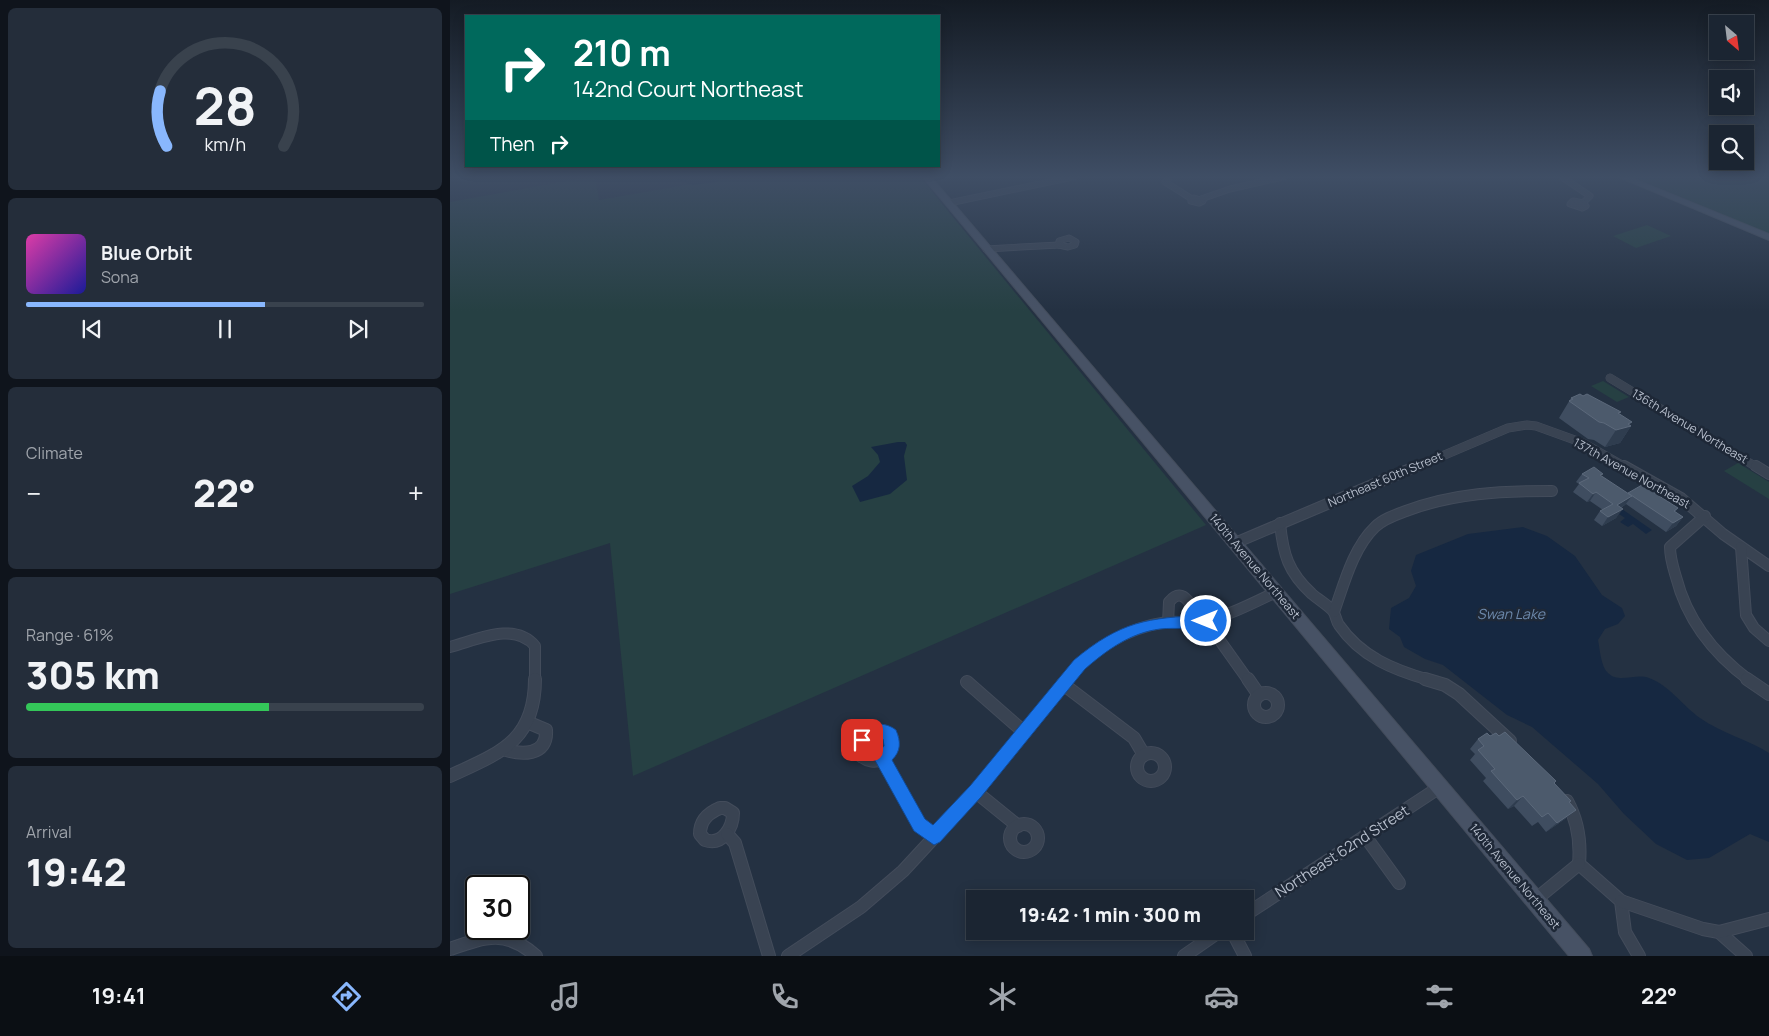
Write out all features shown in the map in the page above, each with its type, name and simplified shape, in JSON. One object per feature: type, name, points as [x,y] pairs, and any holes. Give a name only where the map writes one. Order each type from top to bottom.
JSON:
[{"type":"street","name":"140th Avenue Northeast","points":[[964,222],[1582,956]]},
{"type":"street","points":[[1732,222],[1769,237]]},
{"type":"street","points":[[986,249],[1039,248],[1059,245]]},
{"type":"street","name":"136th Avenue Northeast","points":[[1610,378],[1769,474]]},
{"type":"street","name":"Northeast 60th Street","points":[[1235,543],[1508,428],[1527,425],[1536,426]]},
{"type":"street","name":"137th Avenue Northeast","points":[[1536,426],[1583,443],[1681,498],[1705,516],[1723,534],[1769,566]]},
{"type":"street","points":[[1334,612],[1346,575],[1367,538],[1375,527],[1389,518],[1422,504],[1463,494],[1552,491]]},
{"type":"street","points":[[1705,516],[1670,547],[1670,557],[1688,611],[1717,650],[1736,670],[1769,694]]},
{"type":"street","points":[[1280,523],[1282,544],[1288,565],[1311,593],[1334,612],[1338,624],[1356,645],[1372,658],[1402,672],[1445,685],[1459,694],[1517,748]]},
{"type":"street","points":[[1741,547],[1746,615],[1754,628],[1769,640]]},
{"type":"street","points":[[788,956],[860,907],[903,871],[976,792],[1080,664],[1113,639],[1134,630],[1168,622],[1201,621],[1240,609],[1276,592]]},
{"type":"street","points":[[1168,622],[1168,604],[1171,599],[1177,596],[1190,602],[1201,621],[1258,695]]},
{"type":"street","points":[[450,648],[500,633],[519,634],[529,639],[535,646],[535,699],[527,722],[516,738],[503,750],[476,766],[450,776]]},
{"type":"street","points":[[967,682],[1024,732]]},
{"type":"street","points":[[1063,684],[1134,738],[1144,755]]},
{"type":"street","points":[[503,750],[527,754],[536,750],[544,742],[546,730],[527,722]]},
{"type":"street","points":[[882,759],[920,825],[934,836]]},
{"type":"street","name":"Northeast 62nd Street","points":[[1254,909],[1440,787]]},
{"type":"street","points":[[976,792],[1018,826]]},
{"type":"street","points":[[1535,900],[1579,864],[1581,846],[1579,824],[1561,792]]},
{"type":"street","points":[[727,834],[735,843],[768,956]]},
{"type":"street","points":[[1365,836],[1399,883]]},
{"type":"street","points":[[1579,864],[1621,901],[1703,929],[1719,932],[1769,919]]},
{"type":"street","points":[[1621,901],[1625,932],[1639,956]]},
{"type":"street","points":[[1719,932],[1746,956]]},
{"type":"street","points":[[450,950],[483,938],[508,937],[524,944],[536,956]]},
{"type":"street","points":[[1184,956],[1207,940]]},
{"type":"street","points":[[1237,940],[1245,956]]},
{"type":"green space","points":[[450,222],[957,222],[1206,525],[633,776],[610,543],[450,594]]},
{"type":"green space","points":[[1739,222],[1769,222],[1769,234]]},
{"type":"green space","points":[[1647,225],[1671,236],[1636,248],[1613,236]]},
{"type":"green space","points":[[1603,381],[1629,397],[1617,402],[1591,386]]},
{"type":"green space","points":[[1738,463],[1769,482],[1769,499],[1724,471]]},
{"type":"water","points":[[905,442],[907,445],[904,456],[907,480],[890,494],[860,502],[852,486],[868,476],[880,462],[878,455],[871,447]]},
{"type":"water","points":[[1622,509],[1652,530],[1646,534],[1633,524],[1628,527],[1620,522],[1625,518],[1616,512]]},
{"type":"water","name":"Swan Lake","points":[[1523,527],[1547,536],[1575,556],[1602,595],[1622,608],[1625,616],[1618,624],[1605,629],[1598,640],[1602,663],[1608,673],[1617,678],[1644,677],[1656,681],[1700,718],[1769,753],[1769,842],[1750,834],[1709,858],[1687,860],[1656,844],[1624,814],[1598,784],[1532,727],[1507,715],[1443,665],[1425,659],[1404,647],[1400,637],[1389,629],[1391,608],[1409,598],[1416,586],[1411,571],[1416,555],[1468,534]]},
{"type":"building","points":[[1580,394],[1583,396],[1587,394],[1621,412],[1618,413],[1632,422],[1628,424],[1631,426],[1616,430],[1599,422],[1569,401]]},
{"type":"building","points":[[1594,467],[1603,474],[1600,475],[1632,496],[1617,505],[1623,509],[1608,517],[1600,511],[1613,504],[1596,492],[1593,494],[1579,483],[1589,478],[1582,474]]},
{"type":"building","points":[[1642,485],[1678,508],[1674,511],[1683,517],[1673,523],[1628,493]]},
{"type":"building","points":[[1505,732],[1556,781],[1554,783],[1571,801],[1569,802],[1576,810],[1557,823],[1548,813],[1542,817],[1523,796],[1517,800],[1491,771],[1495,769],[1478,750],[1484,746],[1478,739],[1487,733],[1490,736],[1496,733],[1499,736]]},
{"type":"route","points":[[862,740],[877,731],[887,732],[890,736],[892,745],[890,751],[882,759],[920,825],[934,836],[976,792],[1063,684],[1080,664],[1095,651],[1113,639],[1134,630],[1159,624],[1206,621]]}]
